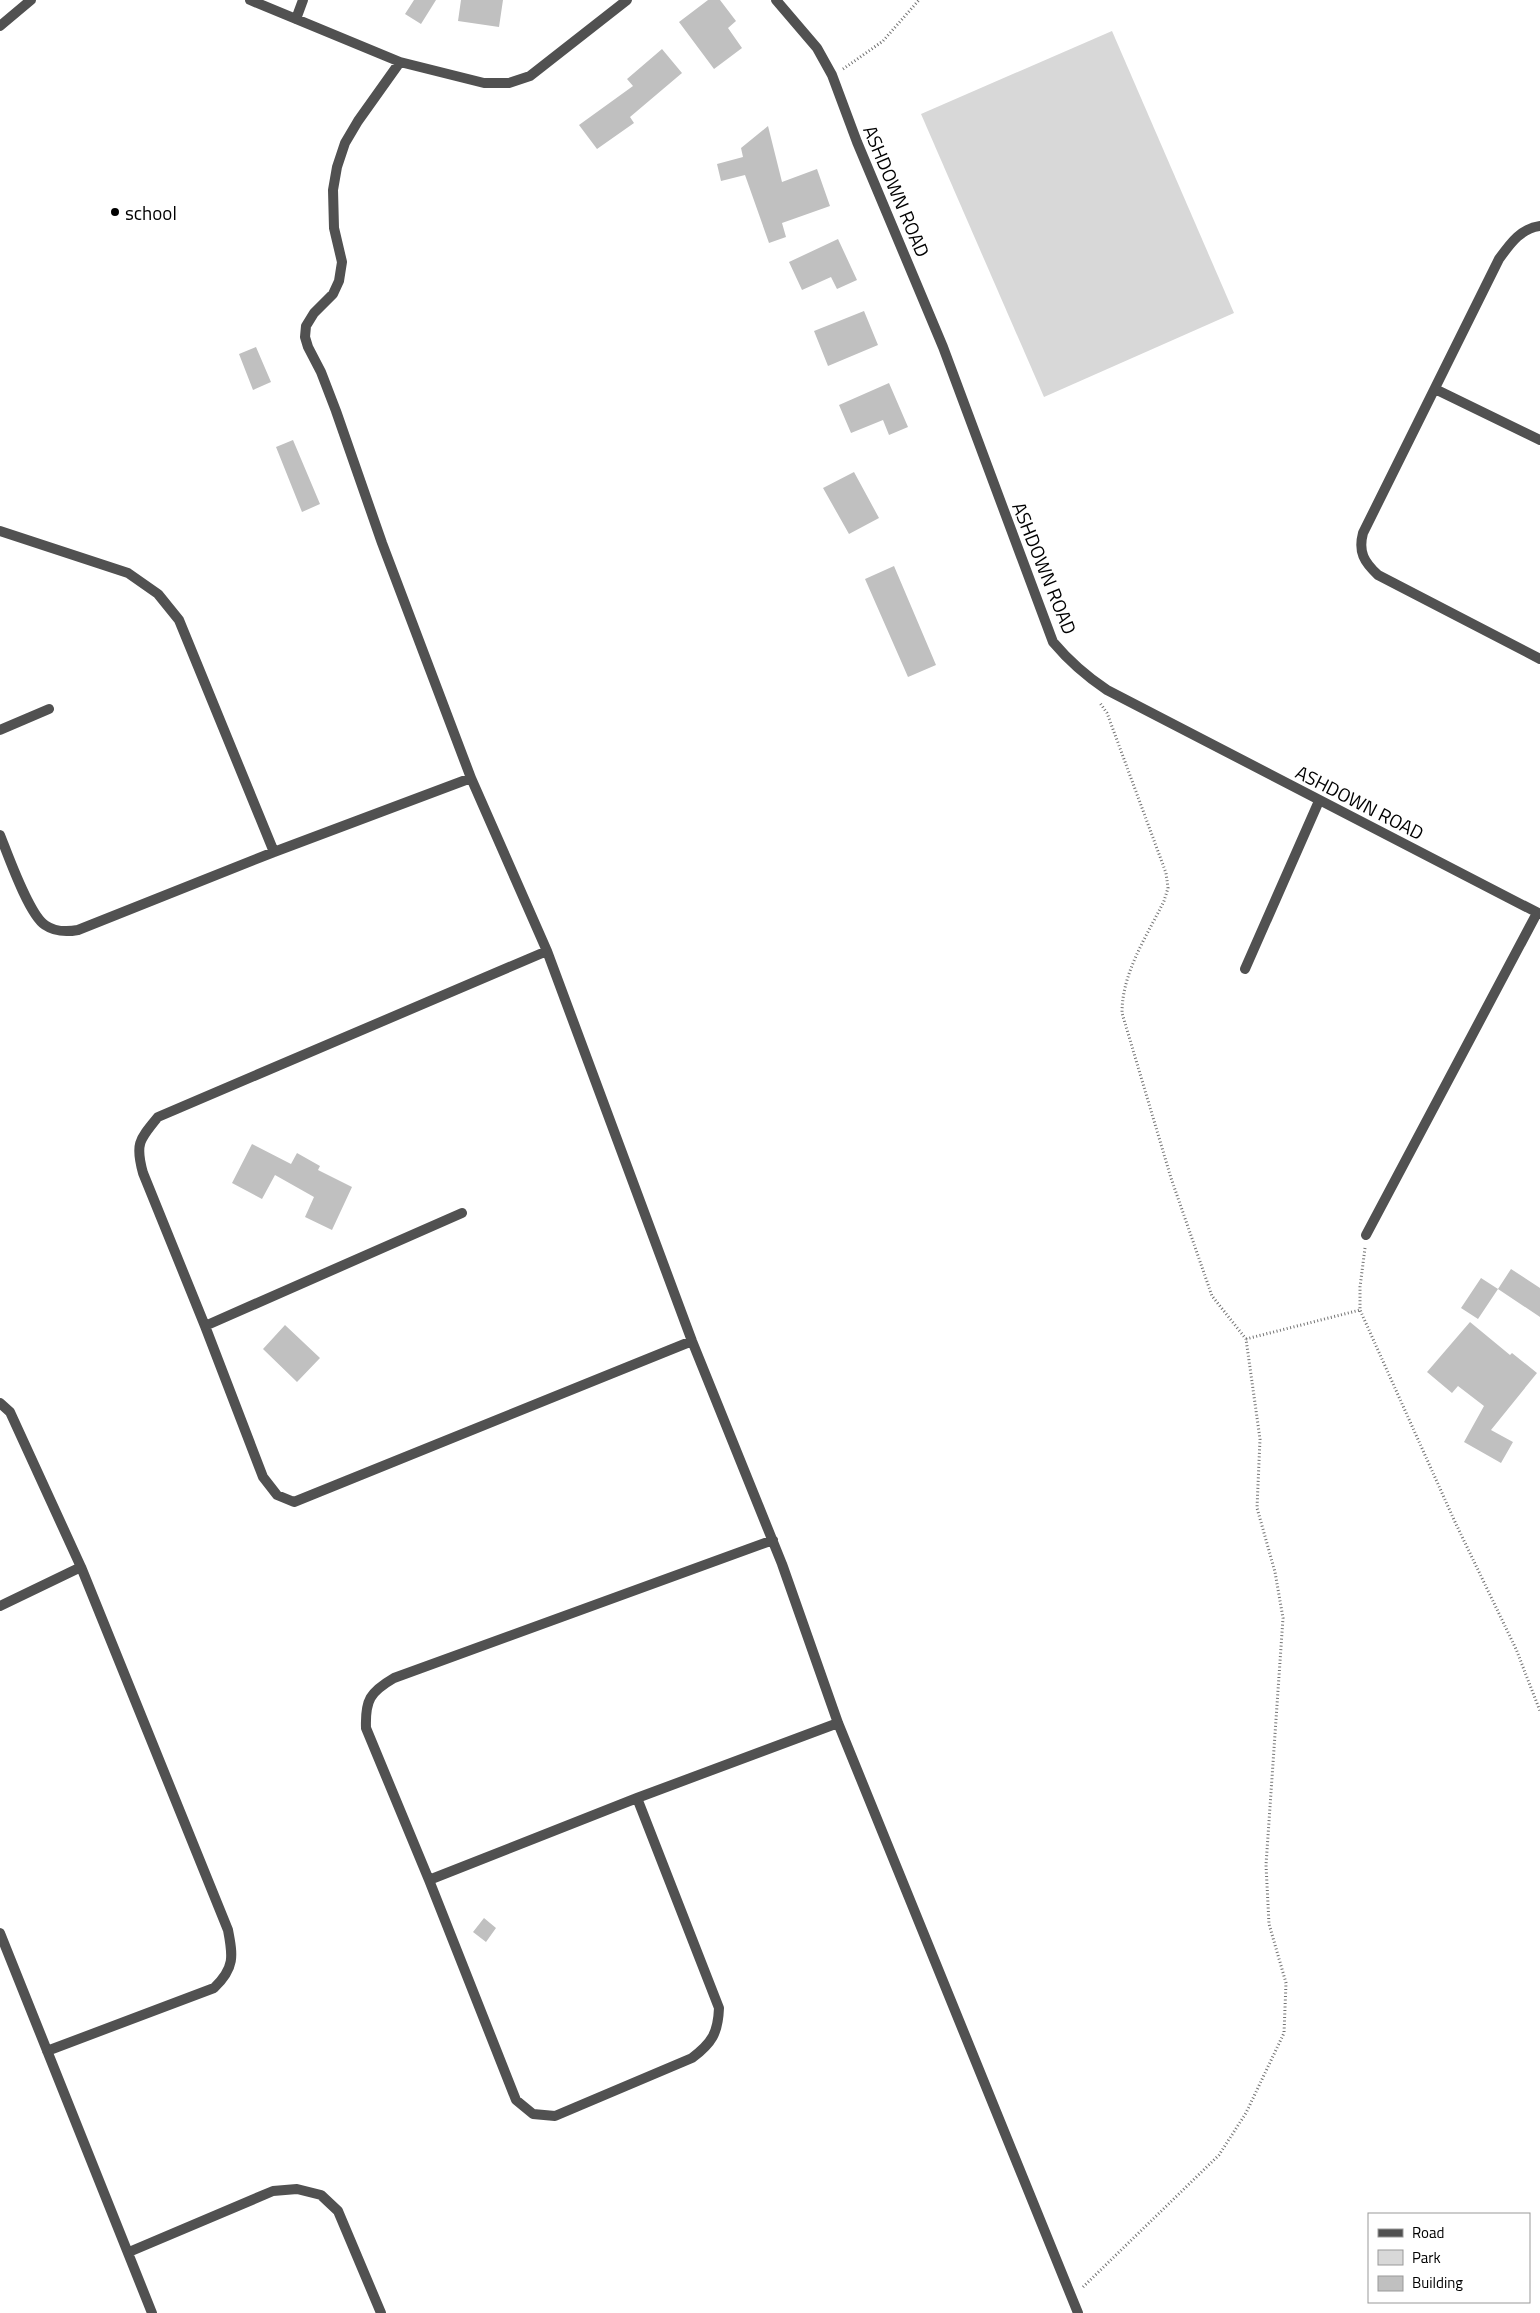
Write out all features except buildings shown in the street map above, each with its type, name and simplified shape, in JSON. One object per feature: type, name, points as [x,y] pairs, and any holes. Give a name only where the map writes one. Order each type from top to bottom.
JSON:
[{"type":"street","points":[[0,26],[31,0]]},
{"type":"street","points":[[250,0],[400,62],[484,83],[510,82],[530,76],[627,0]]},
{"type":"street","points":[[296,19],[303,0]]},
{"type":"street","name":"ASHDOWN ROAD","points":[[776,0],[817,48],[832,75],[857,142],[943,347],[1053,642],[1082,673],[1107,690],[1538,914]]},
{"type":"street","points":[[400,62],[345,143],[337,166],[333,190],[334,228],[342,262],[339,281],[333,294],[310,319],[306,326],[305,337],[336,411],[382,543],[471,778],[547,951],[692,1341],[773,1540],[838,1723],[1078,2313]]},
{"type":"street","points":[[1540,226],[1530,227],[1514,239],[1499,258],[1363,533],[1360,545],[1362,556],[1378,575],[1540,658]]},
{"type":"street","points":[[1435,389],[1540,440]]},
{"type":"street","points":[[0,531],[128,573],[158,594],[179,620],[274,852]]},
{"type":"street","points":[[0,730],[49,709]]},
{"type":"street","points":[[0,835],[34,912],[44,925],[64,932],[78,930],[274,852],[471,778]]},
{"type":"street","points":[[1245,969],[1319,801]]},
{"type":"street","points":[[1366,1235],[1538,914]]},
{"type":"street","points":[[547,951],[158,1117],[143,1135],[138,1152],[143,1173],[206,1326],[263,1477],[277,1495],[294,1502],[692,1341]]},
{"type":"street","points":[[206,1326],[462,1213]]},
{"type":"street","points":[[0,1403],[10,1412],[82,1567],[228,1930],[233,1954],[227,1976],[214,1988],[47,2051]]},
{"type":"street","points":[[637,1798],[719,2008],[718,2026],[708,2046],[692,2058],[555,2116],[533,2114],[516,2100],[429,1880],[366,1728],[365,1708],[377,1688],[394,1678],[773,1540]]},
{"type":"street","points":[[0,1606],[82,1567]]},
{"type":"street","points":[[429,1880],[637,1798],[838,1723]]},
{"type":"street","points":[[0,1933],[152,2313]]},
{"type":"street","points":[[129,2252],[274,2191],[297,2189],[321,2195],[338,2211],[381,2313]]},
{"type":"path","points":[[832,75],[853,64],[883,41],[919,0]]},
{"type":"path","points":[[1072,2297],[1219,2156],[1246,2113],[1284,2033],[1286,1983],[1269,1924],[1266,1865],[1283,1618],[1275,1572],[1256,1508],[1260,1439],[1246,1339],[1212,1296],[1171,1178],[1122,1013],[1122,999],[1128,974],[1164,901],[1168,888],[1166,873],[1107,713],[1097,697]]},
{"type":"path","points":[[1366,1235],[1360,1287],[1360,1310],[1455,1522],[1516,1649],[1540,1711]]},
{"type":"path","points":[[1246,1339],[1360,1310]]},
{"type":"green space","points":[[1112,31],[1234,313],[1044,397],[921,114]]},
{"type":"place","name":"school","points":[[115,212]]}]
